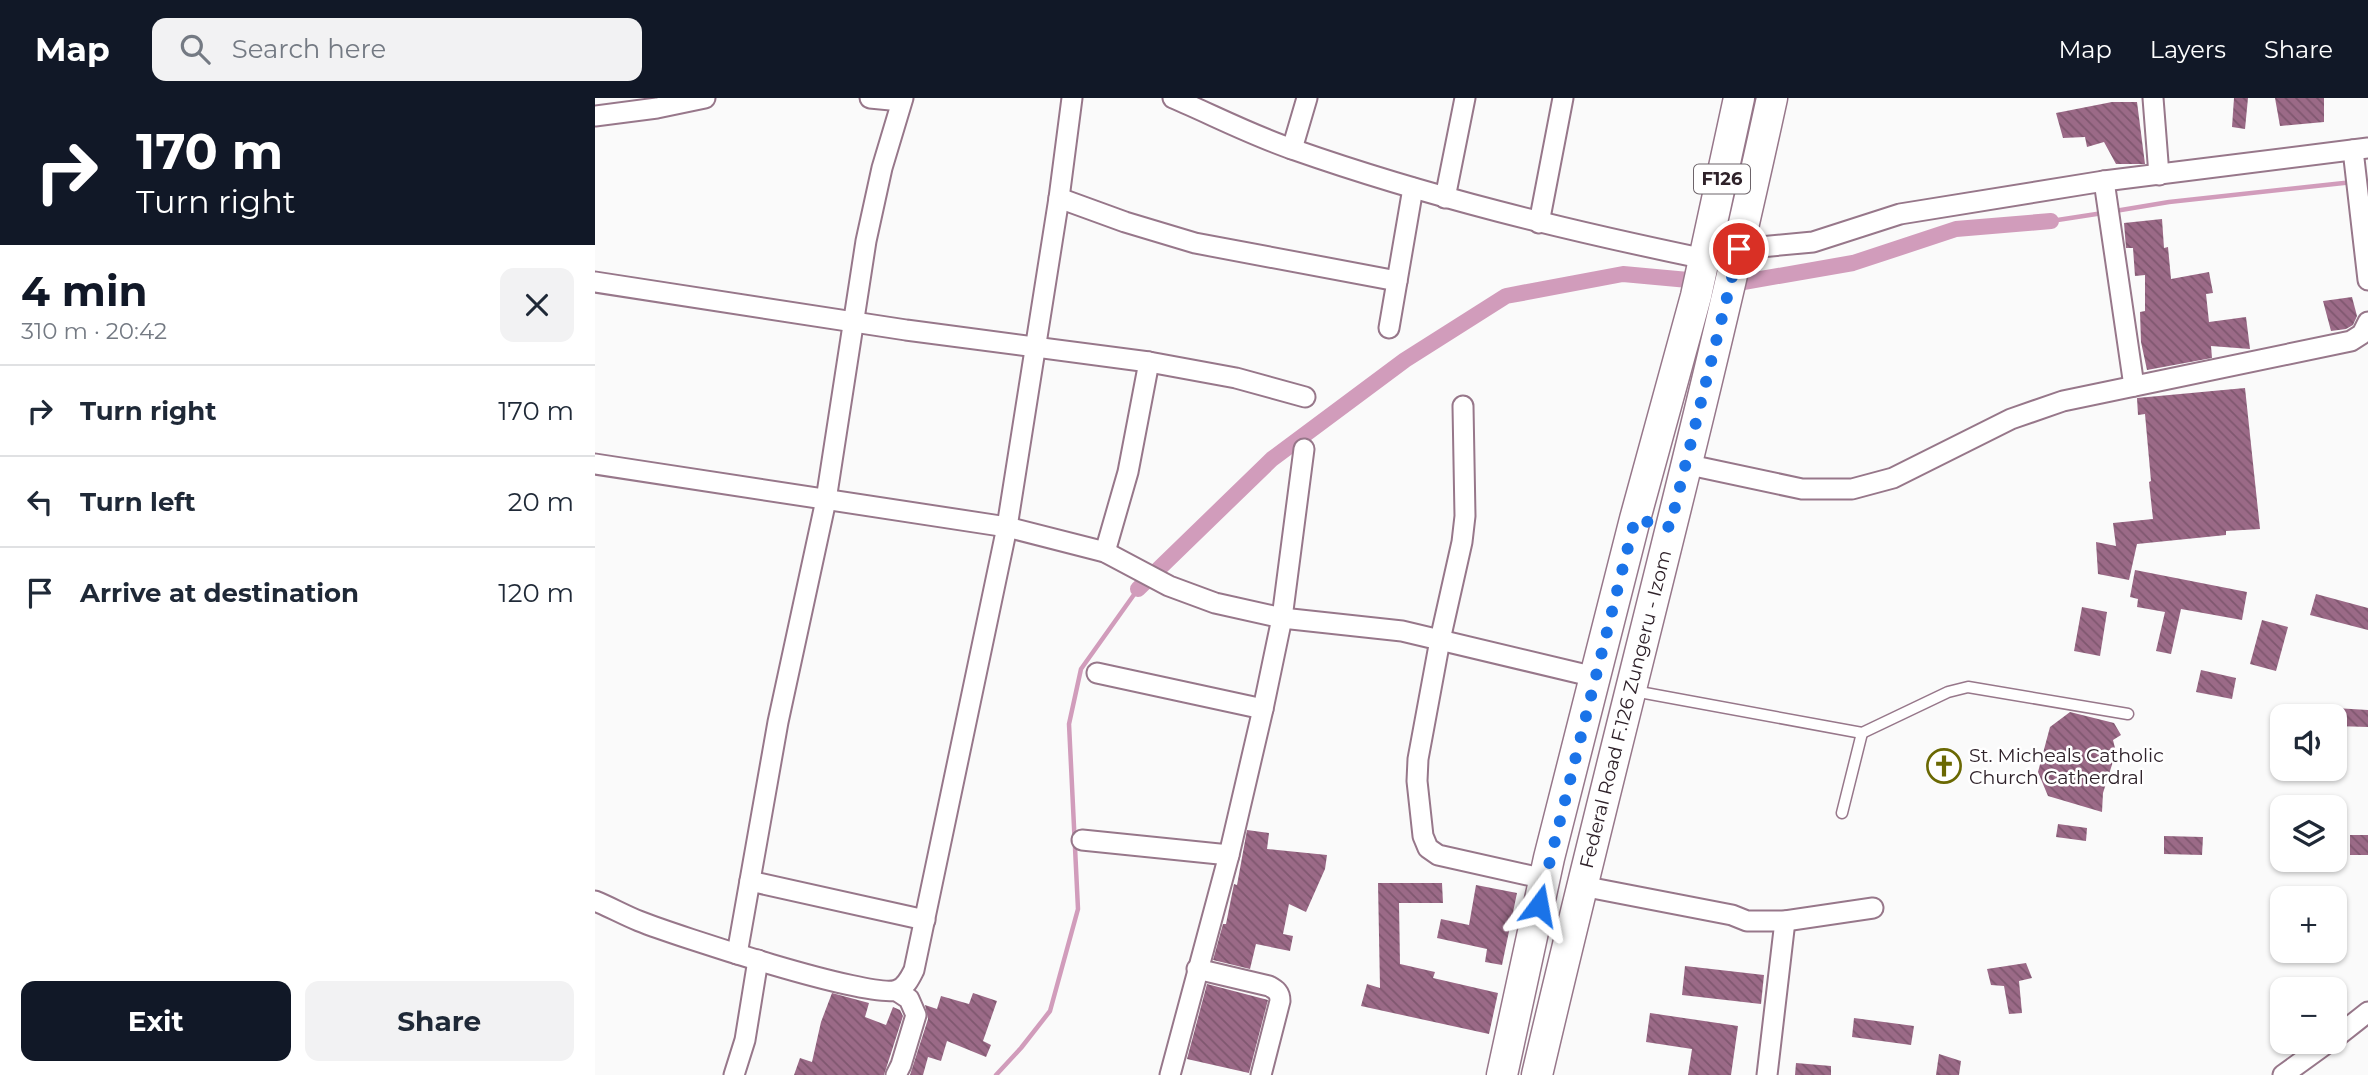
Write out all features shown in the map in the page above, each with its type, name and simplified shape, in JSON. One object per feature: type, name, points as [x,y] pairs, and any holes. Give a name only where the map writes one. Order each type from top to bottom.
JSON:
[{"type":"main road","name":"Federal Road F.126 Zungeru - Izom","points":[[1502,1075],[1545,879],[1595,677],[1696,296],[1739,98]]},
{"type":"main road","name":"Federal Road F.126 Zungeru - Izom","points":[[1537,1075],[1685,464],[1727,302],[1772,98]]},
{"type":"main road","points":[[1635,519],[1670,527]]},
{"type":"street","points":[[595,116],[705,98]]},
{"type":"street","points":[[737,954],[779,722],[826,500],[866,241],[882,168],[902,100],[870,98]]},
{"type":"street","points":[[897,991],[907,984],[914,970],[1007,527],[1059,198],[1072,98]]},
{"type":"street","points":[[1173,98],[1292,149],[1445,198],[1704,262]]},
{"type":"street","points":[[1292,149],[1307,98]]},
{"type":"street","points":[[1445,198],[1465,98]]},
{"type":"street","points":[[1539,223],[1563,98]]},
{"type":"street","points":[[2153,98],[2159,176]]},
{"type":"street","points":[[1738,253],[1834,237],[1900,214],[2105,190],[2159,176],[2359,156],[2360,199],[2368,280]]},
{"type":"street","points":[[1389,328],[1413,188]]},
{"type":"street","points":[[2105,190],[2134,386]]},
{"type":"street","points":[[1059,198],[1195,243],[1397,281]]},
{"type":"street","points":[[595,282],[1035,348],[1149,362],[1236,378],[1304,397]]},
{"type":"street","points":[[1685,464],[1802,489],[1851,489],[1893,478],[2011,419],[2063,401],[2351,341],[2362,334],[2368,322]]},
{"type":"street","points":[[1105,552],[1128,472],[1149,362]]},
{"type":"street","points":[[1463,406],[1465,516],[1418,759],[1417,781],[1423,836],[1428,848],[1438,855],[1545,879]]},
{"type":"street","points":[[1170,1075],[1229,855],[1263,709],[1282,618],[1304,449]]},
{"type":"street","points":[[595,464],[1007,527],[1105,552],[1203,600],[1282,618],[1402,631],[1595,677]]},
{"type":"street","points":[[1097,673],[1263,709]]},
{"type":"street","points":[[1082,840],[1229,855]]},
{"type":"street","points":[[750,881],[925,920]]},
{"type":"street","points":[[1582,886],[1732,915],[1747,921],[1785,921],[1873,908]]},
{"type":"street","points":[[595,901],[640,921],[737,954],[866,990],[897,991],[909,999],[916,1015],[896,1075]]},
{"type":"street","points":[[1767,1075],[1785,921]]},
{"type":"street","points":[[734,1075],[745,1040],[758,960]]},
{"type":"street","points":[[1197,969],[1269,986],[1280,996],[1261,1075]]},
{"type":"street","points":[[2347,1029],[2368,1012]]},
{"type":"street","points":[[2283,1075],[2312,1054]]},
{"type":"lane","points":[[1630,690],[1862,733],[1958,688],[1968,687],[2128,714]]},
{"type":"lane","points":[[1842,813],[1862,733]]},
{"type":"building","points":[[2234,98],[2248,98],[2245,129],[2232,127]]},
{"type":"building","points":[[2275,98],[2324,98],[2324,122],[2280,126]]},
{"type":"building","points":[[2112,102],[2137,102],[2145,164],[2116,164],[2104,142],[2087,147],[2085,137],[2063,138],[2056,113]]},
{"type":"building","points":[[2162,219],[2164,248],[2168,247],[2171,279],[2209,272],[2213,293],[2206,294],[2209,322],[2246,317],[2250,349],[2211,346],[2212,358],[2147,370],[2141,342],[2140,312],[2145,311],[2145,275],[2135,276],[2133,248],[2126,248],[2124,223]]},
{"type":"building","points":[[2352,297],[2357,316],[2353,325],[2331,331],[2323,301]]},
{"type":"building","points":[[2245,388],[2260,529],[2226,531],[2226,535],[2137,544],[2129,580],[2098,574],[2096,542],[2116,546],[2113,523],[2153,519],[2145,414],[2138,415],[2137,398]]},
{"type":"building","points":[[2135,570],[2247,592],[2242,620],[2181,609],[2171,654],[2156,651],[2165,612],[2137,607],[2138,599],[2130,597]]},
{"type":"building","points":[[2316,594],[2368,608],[2368,630],[2310,615]]},
{"type":"building","points":[[2082,607],[2107,612],[2100,656],[2074,651]]},
{"type":"building","points":[[2262,620],[2288,627],[2276,671],[2250,664]]},
{"type":"building","points":[[2201,670],[2236,678],[2232,699],[2196,692]]},
{"type":"building","points":[[2347,709],[2368,710],[2368,727],[2347,726]]},
{"type":"building","points":[[2070,712],[2114,723],[2121,735],[2113,740],[2116,752],[2103,793],[2102,812],[2048,796],[2038,772],[2050,727]]},
{"type":"building","points":[[2058,824],[2087,828],[2086,841],[2056,837]]},
{"type":"building","points":[[1247,830],[1269,833],[1267,849],[1327,855],[1325,869],[1306,912],[1289,904],[1283,934],[1293,936],[1290,951],[1256,944],[1250,969],[1213,960],[1223,924],[1226,924],[1234,884],[1237,885]]},
{"type":"building","points":[[2350,835],[2368,835],[2368,855],[2350,855]]},
{"type":"building","points":[[2164,836],[2203,837],[2202,855],[2164,854]]},
{"type":"building","points":[[1378,883],[1442,883],[1443,903],[1399,903],[1400,964],[1435,972],[1433,978],[1498,993],[1489,1034],[1361,1006],[1367,984],[1380,988]]},
{"type":"building","points":[[1476,885],[1517,893],[1502,965],[1485,962],[1487,949],[1437,938],[1441,919],[1469,925]]},
{"type":"building","points":[[2026,963],[2032,978],[2019,981],[2022,1013],[2009,1014],[2004,986],[1991,985],[1987,969]]},
{"type":"building","points":[[1685,966],[1764,975],[1761,1004],[1682,995]]},
{"type":"building","points":[[1207,984],[1268,1000],[1249,1073],[1187,1059]]},
{"type":"building","points":[[832,993],[869,1003],[865,1017],[886,1025],[893,1007],[900,1010],[903,1016],[884,1075],[794,1075],[800,1058],[812,1062],[821,1022]]},
{"type":"building","points":[[973,993],[997,1001],[983,1041],[991,1045],[986,1057],[947,1041],[941,1061],[928,1057],[923,1075],[910,1075],[928,1019],[925,1005],[937,1009],[941,996],[969,1004]]},
{"type":"building","points":[[1650,1013],[1738,1026],[1731,1075],[1688,1075],[1692,1049],[1646,1042]]},
{"type":"building","points":[[1854,1018],[1914,1026],[1911,1045],[1852,1037]]},
{"type":"building","points":[[1939,1054],[1961,1061],[1959,1075],[1936,1075]]},
{"type":"building","points":[[1796,1063],[1831,1066],[1831,1075],[1795,1075]]},
{"type":"waterway","points":[[2115,211],[2169,202],[2353,182]]},
{"type":"waterway","points":[[2051,221],[2103,213]]},
{"type":"waterway","points":[[1138,589],[1272,459],[1405,360],[1506,296],[1623,274],[1732,284],[1853,263],[1956,229],[2051,221]]},
{"type":"waterway","points":[[996,1075],[1050,1011],[1078,909],[1069,724],[1081,669],[1138,589]]},
{"type":"place","name":"St. Micheals Catholic Church Catherdral","points":[[1944,766]]},
{"type":"route","points":[[1539,905],[1635,519],[1670,527],[1739,249]]}]
